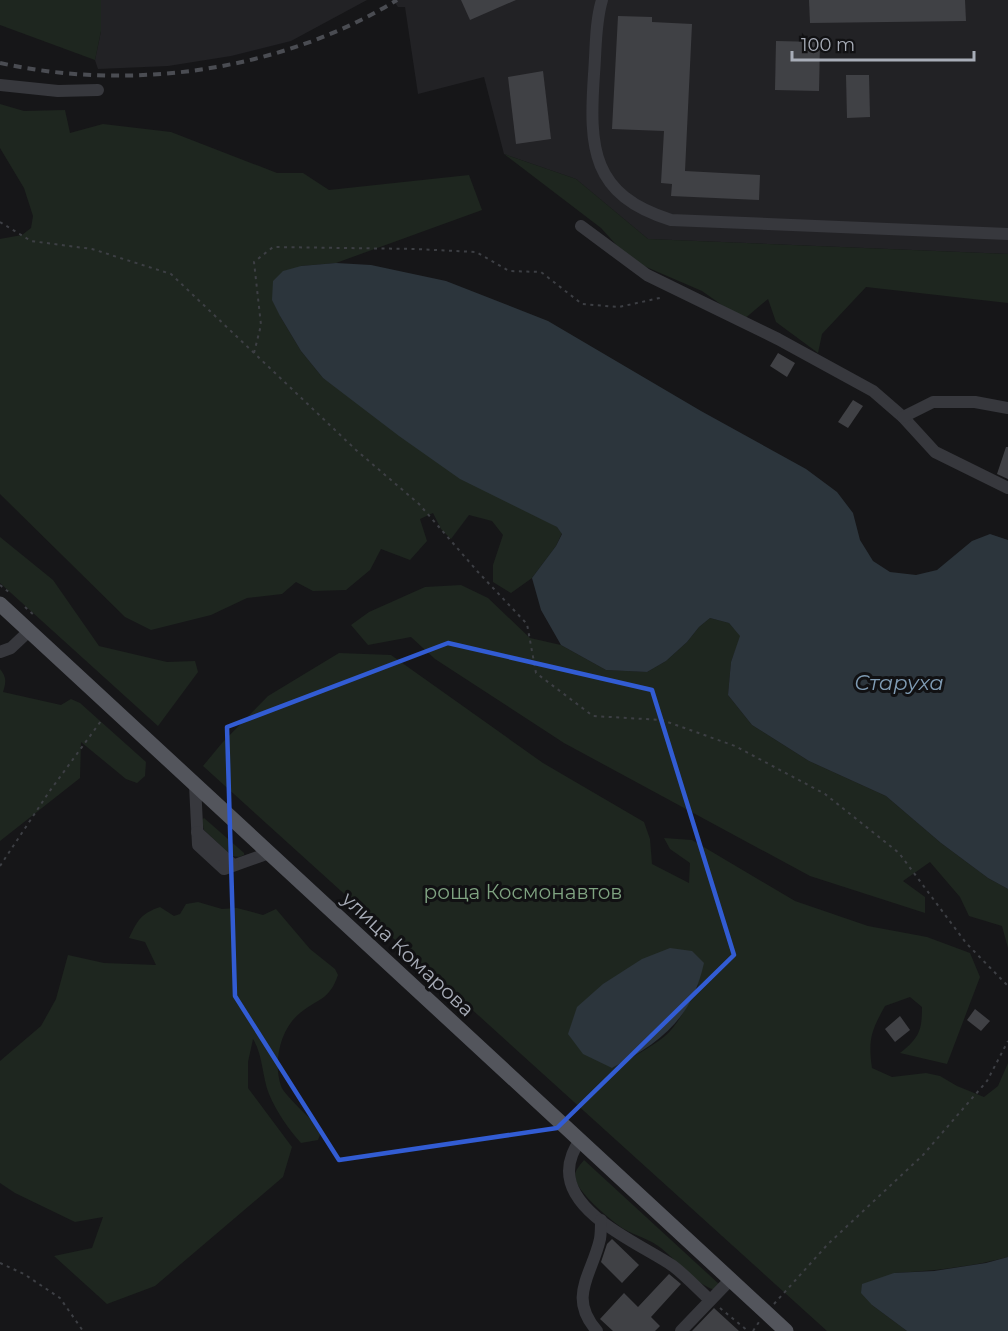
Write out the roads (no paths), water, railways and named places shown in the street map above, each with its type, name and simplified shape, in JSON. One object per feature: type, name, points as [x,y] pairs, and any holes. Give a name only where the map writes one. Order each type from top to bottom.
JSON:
[{"type":"main road","name":"улица Комарова","points":[[0,604],[729,1281],[786,1331]]},
{"type":"street","points":[[602,0],[598,22],[592,109],[593,140],[596,159],[604,174],[615,189],[634,206],[671,220],[1008,234]]},
{"type":"street","points":[[0,85],[58,91],[98,90]]},
{"type":"street","points":[[581,225],[646,275],[778,339],[873,391],[903,417],[935,452],[1008,488]]},
{"type":"street","points":[[903,417],[933,402],[975,402],[1008,408]]},
{"type":"street","points":[[0,652],[11,648],[29,631]]},
{"type":"street","points":[[195,785],[198,845],[224,869],[269,853]]},
{"type":"street","points":[[579,1140],[570,1158],[568,1172],[571,1184],[583,1204],[618,1234],[673,1266],[711,1300]]},
{"type":"street","points":[[597,1331],[586,1319],[582,1301],[600,1238],[601,1220]]},
{"type":"street","points":[[681,1331],[729,1281]]},
{"type":"water","name":"Старуха","points":[[336,263],[371,265],[446,281],[548,321],[701,411],[806,469],[837,492],[853,513],[860,540],[873,561],[890,572],[916,575],[937,570],[972,541],[990,534],[1008,540],[1008,889],[988,878],[941,843],[886,796],[809,761],[752,725],[728,695],[731,662],[740,636],[729,623],[710,618],[666,661],[647,672],[606,670],[561,645],[541,610],[532,578],[556,546],[562,534],[557,527],[460,479],[399,436],[323,378],[301,351],[280,316],[272,300],[273,281],[283,271],[301,266]]},
{"type":"water","points":[[670,948],[692,951],[704,963],[691,1000],[672,1027],[645,1049],[612,1068],[583,1054],[568,1034],[577,1007],[603,984],[642,959]]},
{"type":"water","points":[[1008,1257],[1008,1331],[907,1331],[872,1305],[861,1293],[862,1284],[894,1273],[934,1271],[986,1263]]},
{"type":"railway","points":[[0,63],[50,72],[101,75],[153,75],[204,69],[255,59],[305,44],[352,24],[397,0]]},
{"type":"park label","name":"роща Космонавтов","points":[[523,892]]}]
